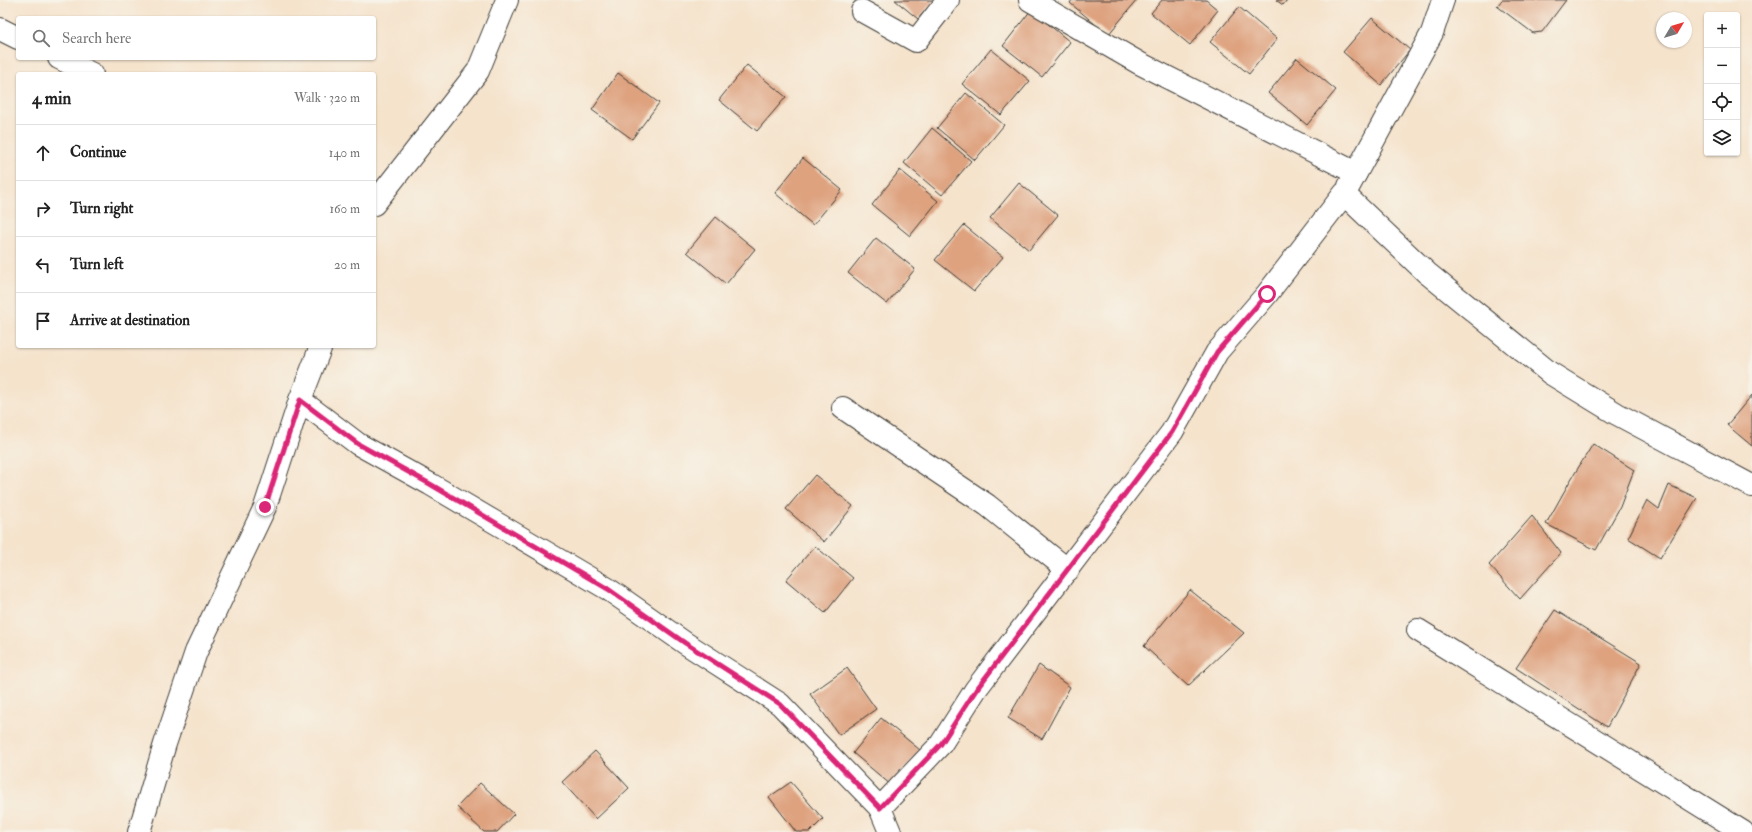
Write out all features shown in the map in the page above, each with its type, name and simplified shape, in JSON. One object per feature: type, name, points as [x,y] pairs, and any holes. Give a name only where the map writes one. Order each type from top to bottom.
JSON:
[{"type":"street","points":[[376,201],[478,71],[507,0]]},
{"type":"street","points":[[862,11],[916,41],[948,0]]},
{"type":"street","points":[[1030,0],[1139,64],[1356,173]]},
{"type":"street","points":[[880,808],[941,744],[976,690],[1172,432],[1217,352],[1267,294],[1344,194],[1432,33],[1443,0]]},
{"type":"street","points":[[0,29],[16,37]]},
{"type":"street","points":[[63,60],[88,72]]},
{"type":"street","points":[[1344,194],[1427,272],[1550,372],[1617,414],[1752,486]]},
{"type":"street","points":[[139,832],[165,744],[196,652],[265,507],[300,400],[320,348]]},
{"type":"street","points":[[300,400],[358,444],[430,484],[608,589],[685,643],[780,704],[880,808],[890,832]]},
{"type":"street","points":[[843,408],[987,505],[1068,570]]},
{"type":"street","points":[[1418,630],[1743,832]]},
{"type":"building","points":[[895,0],[934,0],[918,19]]},
{"type":"building","points":[[1072,0],[1137,0],[1108,35],[1070,3]]},
{"type":"building","points":[[1162,0],[1206,0],[1218,10],[1190,45],[1151,13]]},
{"type":"building","points":[[1276,0],[1287,0],[1283,5]]},
{"type":"building","points":[[1502,0],[1566,0],[1542,32],[1533,33],[1497,6]]},
{"type":"building","points":[[1239,7],[1277,39],[1249,74],[1210,42]]},
{"type":"building","points":[[1031,10],[1070,42],[1042,77],[1003,46]]},
{"type":"building","points":[[1372,18],[1410,50],[1381,85],[1343,52]]},
{"type":"building","points":[[991,49],[1030,81],[1001,115],[962,84]]},
{"type":"building","points":[[1297,58],[1336,90],[1307,125],[1268,93]]},
{"type":"building","points":[[747,65],[786,97],[757,131],[719,100]]},
{"type":"building","points":[[618,73],[659,103],[632,139],[592,110]]},
{"type":"building","points":[[966,93],[1004,125],[975,160],[937,128]]},
{"type":"building","points":[[932,128],[971,161],[942,195],[904,163]]},
{"type":"building","points":[[803,158],[842,190],[813,225],[775,193]]},
{"type":"building","points":[[900,170],[938,201],[910,236],[872,205]]},
{"type":"building","points":[[1019,183],[1058,215],[1029,250],[990,218]]},
{"type":"building","points":[[716,217],[755,249],[726,284],[687,252]]},
{"type":"building","points":[[964,225],[1003,257],[974,291],[935,260]]},
{"type":"building","points":[[876,238],[915,269],[887,304],[848,273]]},
{"type":"building","points":[[1752,395],[1752,446],[1727,425]]},
{"type":"building","points":[[1593,444],[1634,470],[1620,507],[1596,550],[1546,524]]},
{"type":"building","points":[[815,475],[853,506],[824,542],[786,509]]},
{"type":"building","points":[[1669,485],[1697,498],[1660,558],[1628,538],[1647,500],[1659,509]]},
{"type":"building","points":[[1532,516],[1561,553],[1520,599],[1489,565]]},
{"type":"building","points":[[815,546],[853,578],[825,613],[786,580]]},
{"type":"building","points":[[1190,590],[1244,633],[1188,686],[1144,646]]},
{"type":"building","points":[[1555,610],[1641,663],[1607,727],[1516,668]]},
{"type":"building","points":[[1039,665],[1070,687],[1042,739],[1008,718]]},
{"type":"building","points":[[847,668],[876,709],[839,735],[810,694]]},
{"type":"building","points":[[881,718],[920,750],[891,785],[853,753]]},
{"type":"building","points":[[595,751],[629,788],[596,819],[562,782]]},
{"type":"building","points":[[791,782],[823,819],[810,832],[796,832],[769,797]]},
{"type":"building","points":[[480,783],[514,814],[497,832],[484,832],[457,807]]},
{"type":"route","points":[[265,507],[300,400],[358,444],[430,484],[608,589],[685,643],[780,704],[880,808],[941,744],[976,690],[1172,432],[1217,352],[1267,294]]}]
